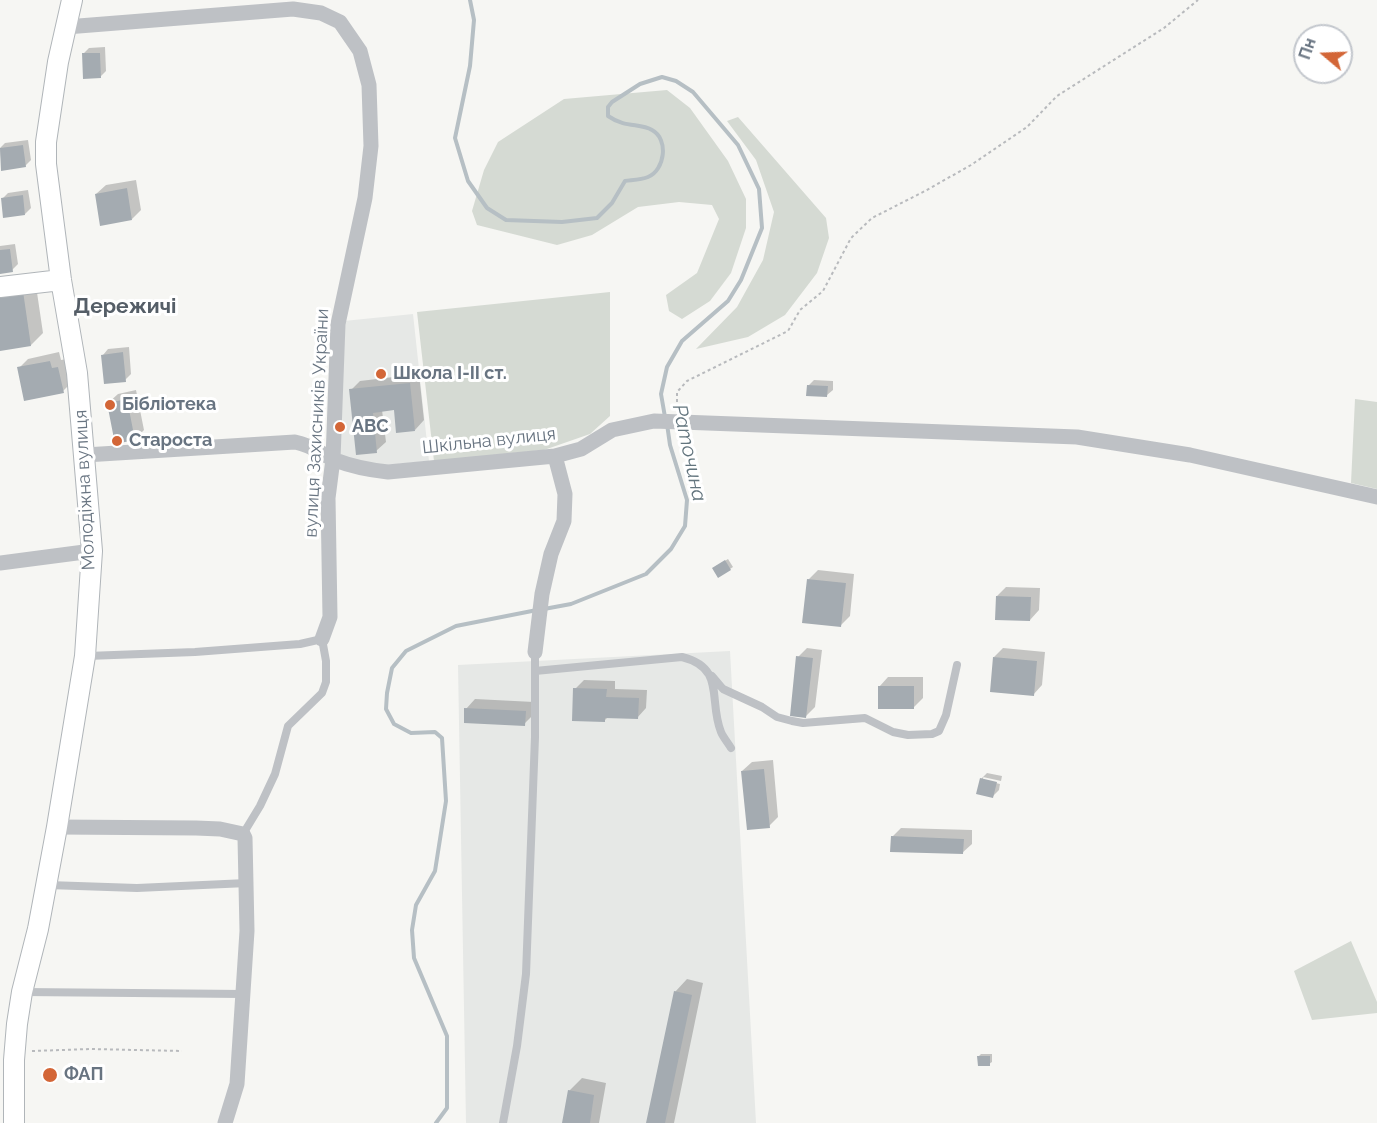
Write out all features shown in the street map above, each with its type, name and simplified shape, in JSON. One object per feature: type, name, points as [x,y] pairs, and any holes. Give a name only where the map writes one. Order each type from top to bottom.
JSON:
[{"type":"street","name":"Молодіжна вулиця","points":[[14,1123],[15,1051],[22,992],[38,929],[85,656],[92,551],[78,373],[61,280],[46,164],[46,142],[52,100],[72,0]]},
{"type":"street","name":"вулиця Захисників України","points":[[66,27],[293,9],[321,12],[340,22],[360,51],[369,85],[371,146],[364,198],[338,324],[333,459],[328,498],[330,617],[322,639]]},
{"type":"street","points":[[0,287],[61,280]]},
{"type":"street","name":"Шкільна вулиця","points":[[85,455],[295,442],[312,446],[333,459],[363,470],[388,472],[555,456],[581,449],[612,430],[654,421],[1077,437],[1190,454],[1377,497]]},
{"type":"street","points":[[535,652],[542,594],[551,554],[564,521],[565,494],[555,456]]},
{"type":"street","points":[[0,563],[92,551]]},
{"type":"street","points":[[57,827],[208,828],[243,834],[247,883],[247,931],[237,1084],[225,1123]]},
{"type":"lane","points":[[85,656],[195,652],[300,644],[322,639]]},
{"type":"lane","name":"вулиця Захисників України","points":[[243,834],[260,806],[275,774],[288,726],[322,693],[326,681],[327,661],[322,639]]},
{"type":"lane","points":[[503,1123],[517,1046],[526,974],[535,737],[535,652]]},
{"type":"lane","points":[[534,671],[682,657],[703,666],[723,689],[762,707],[777,717],[803,723],[865,718],[893,732],[908,735],[932,734],[939,731],[946,715],[957,665]]},
{"type":"lane","points":[[712,676],[721,732],[731,748]]},
{"type":"lane","points":[[46,885],[137,888],[247,883]]},
{"type":"lane","points":[[22,992],[243,994]]},
{"type":"path","points":[[681,422],[677,411],[677,392],[687,381],[788,331],[800,310],[823,291],[851,238],[872,218],[971,165],[1027,127],[1065,91],[1164,28],[1198,0]]},
{"type":"path","points":[[15,1051],[91,1049],[182,1051]]},
{"type":"shaded area","points":[[667,90],[690,108],[728,161],[746,199],[746,228],[731,273],[710,301],[682,319],[669,311],[666,295],[697,273],[719,219],[712,205],[679,202],[638,207],[592,235],[557,245],[477,225],[472,211],[484,170],[498,142],[564,99]]},
{"type":"shaded area","points":[[738,117],[826,218],[829,238],[817,273],[785,315],[748,337],[696,349],[737,307],[763,260],[774,212],[756,160],[727,121]]},
{"type":"shaded area","points":[[610,292],[610,416],[590,434],[544,450],[434,461],[417,312]]},
{"type":"shaded area","name":"Школа І-ІІ ст.","points":[[413,314],[429,461],[387,465],[364,463],[339,455],[344,321]]},
{"type":"shaded area","points":[[1355,399],[1377,402],[1377,489],[1351,483]]},
{"type":"shaded area","points":[[730,651],[756,1123],[466,1123],[458,665]]},
{"type":"shaded area","points":[[1351,941],[1377,1002],[1377,1013],[1312,1020],[1294,971]]},
{"type":"building","points":[[82,53],[100,53],[101,78],[83,79]]},
{"type":"building","points":[[23,145],[26,167],[1,171],[0,148]]},
{"type":"building","points":[[127,188],[132,220],[100,226],[95,194]]},
{"type":"building","points":[[23,195],[25,215],[3,218],[1,198]]},
{"type":"building","points":[[10,249],[13,272],[0,274],[0,250]]},
{"type":"building","points":[[23,291],[31,346],[0,351],[0,294]]},
{"type":"building","points":[[123,352],[126,382],[104,384],[101,355]]},
{"type":"building","points":[[50,361],[52,368],[58,367],[64,393],[24,401],[17,367]]},
{"type":"building","name":"Школа І-ІІ ст.","points":[[410,383],[415,431],[396,433],[394,410],[373,413],[377,453],[356,455],[349,389]]},
{"type":"building","points":[[807,385],[828,386],[827,397],[806,396]]},
{"type":"building","points":[[127,399],[135,440],[115,444],[107,403]]},
{"type":"building","points":[[725,560],[731,570],[718,578],[712,568]]},
{"type":"building","points":[[807,579],[846,583],[841,627],[802,623]]},
{"type":"building","points":[[996,596],[1031,597],[1030,621],[995,620]]},
{"type":"building","points":[[796,656],[813,658],[806,718],[790,716]]},
{"type":"building","points":[[993,657],[1037,661],[1034,696],[990,692]]},
{"type":"building","points":[[878,686],[914,686],[914,709],[878,709]]},
{"type":"building","points":[[573,688],[607,689],[606,697],[639,698],[638,719],[605,718],[605,722],[572,721]]},
{"type":"building","points":[[464,708],[526,711],[525,726],[464,723]]},
{"type":"building","points":[[764,769],[770,828],[747,830],[741,771]]},
{"type":"building","points":[[980,778],[997,782],[993,798],[976,794]]},
{"type":"building","points":[[891,836],[964,839],[963,854],[890,852]]},
{"type":"building","points":[[674,991],[692,995],[665,1123],[646,1123]]},
{"type":"building","points":[[977,1056],[990,1056],[990,1066],[978,1066]]},
{"type":"building","points":[[568,1090],[594,1095],[590,1123],[562,1123]]},
{"type":"waterway","name":"Раточина","points":[[470,0],[474,20],[470,66],[455,138],[468,181],[487,208],[506,220],[562,222],[597,218],[612,203],[625,181],[645,178],[654,173],[663,154],[661,140],[657,134],[647,128],[614,120],[608,116],[608,107],[640,84],[662,77],[676,81],[693,92],[738,145],[759,189],[762,228],[741,280],[728,301],[682,341],[667,367],[661,394],[665,417]]},
{"type":"waterway","name":"Раточина","points":[[544,609],[571,604],[646,574],[671,549],[685,526],[687,500],[670,445],[667,424]]},
{"type":"waterway","name":"Раточина","points":[[436,1123],[447,1108],[447,1036],[414,958],[412,930],[416,905],[435,871],[446,801],[442,738],[435,732],[411,733],[394,724],[386,709],[387,693],[392,668],[406,651],[456,626],[537,610]]},
{"type":"place","name":"Школа І-ІІ ст.","points":[[381,374]]},
{"type":"place","name":"Бібліотека","points":[[110,405]]},
{"type":"place","name":"ABC","points":[[340,427]]},
{"type":"place","name":"Староста","points":[[117,441]]},
{"type":"place","name":"ФАП","points":[[50,1075]]},
{"type":"district","name":"Дережичі","points":[[125,307]]}]
